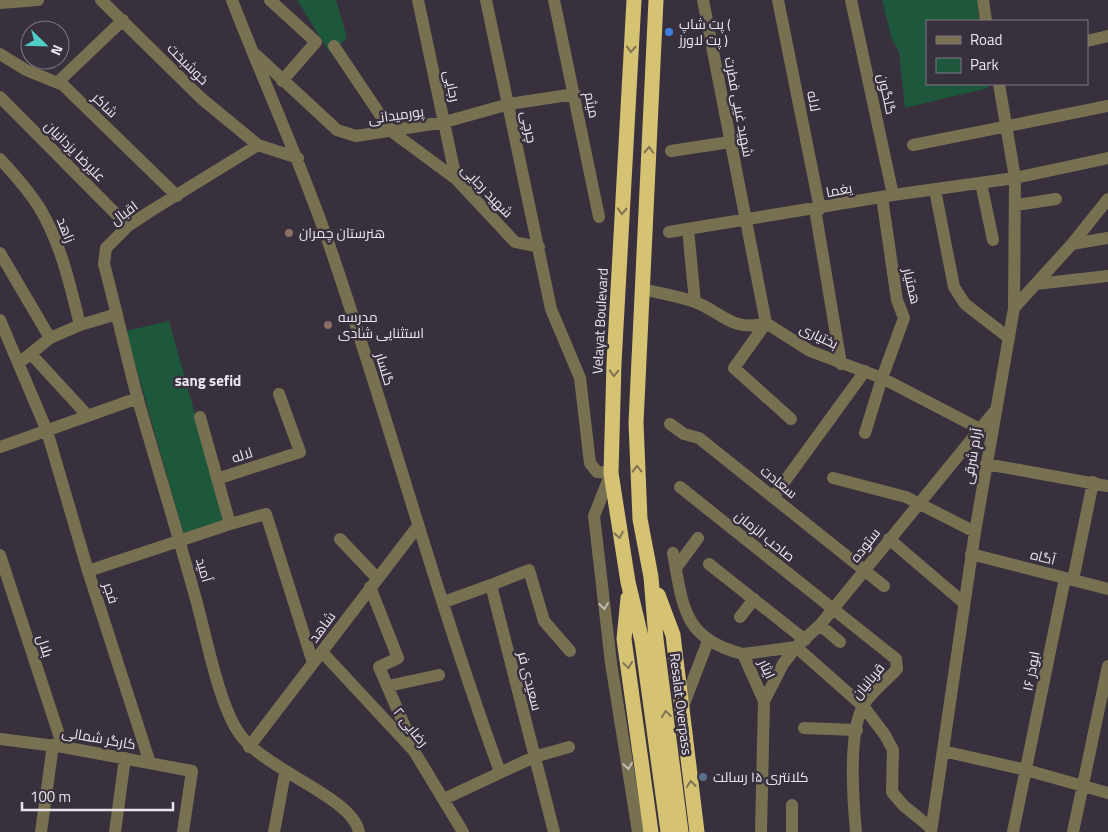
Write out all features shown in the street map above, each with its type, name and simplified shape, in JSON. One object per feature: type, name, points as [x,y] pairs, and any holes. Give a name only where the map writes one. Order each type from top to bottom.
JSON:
[{"type":"highway","name":"Velayat Boulevard","points":[[634,0],[614,363],[611,473],[628,582],[649,640]]},
{"type":"highway","points":[[656,0],[636,423],[637,482],[640,519],[651,577],[673,635],[697,832]]},
{"type":"highway","points":[[649,640],[651,577]]},
{"type":"highway","points":[[628,582],[624,639],[651,832]]},
{"type":"highway","name":"Resalat Overpass","points":[[649,640],[668,832]]},
{"type":"highway","name":"Resalat Overpass","points":[[649,640],[681,832]]},
{"type":"street","points":[[0,3],[38,0]]},
{"type":"street","name":"خوشبخت","points":[[101,0],[202,99],[258,145]]},
{"type":"street","name":"گلسار","points":[[232,0],[250,50],[298,158],[360,335],[472,697],[500,772]]},
{"type":"street","points":[[270,0],[316,42],[282,80]]},
{"type":"street","name":"رجایی","points":[[418,0],[456,179]]},
{"type":"street","name":"چرچی","points":[[486,0],[551,309],[580,378],[590,463],[597,472],[611,473]]},
{"type":"street","name":"میثم","points":[[554,0],[599,217]]},
{"type":"street","name":"شهید غیبی فطرت","points":[[703,0],[766,324]]},
{"type":"street","name":"لاله","points":[[778,0],[818,209],[841,364]]},
{"type":"street","name":"گلگون","points":[[851,0],[888,196]]},
{"type":"street","points":[[983,0],[986,20]]},
{"type":"street","points":[[58,82],[123,20]]},
{"type":"street","points":[[1088,41],[1108,36]]},
{"type":"street","name":"شهید رجایی","points":[[334,46],[391,131],[456,179],[515,242],[539,247]]},
{"type":"street","name":"پورمیدانی","points":[[250,50],[337,130],[356,136],[445,122],[509,104],[575,94]]},
{"type":"street","name":"شاکر","points":[[0,54],[26,70],[58,82],[176,196]]},
{"type":"street","name":"آرام شرقی","points":[[931,830],[974,532],[1014,308],[1015,178],[999,85]]},
{"type":"street","name":"علیرضا یزدانیان","points":[[0,97],[128,226]]},
{"type":"street","points":[[912,145],[1108,106]]},
{"type":"street","points":[[671,150],[730,142]]},
{"type":"street","points":[[258,145],[298,158]]},
{"type":"street","name":"اقبال","points":[[138,398],[104,264],[104,253],[108,243],[128,226],[258,145]]},
{"type":"street","name":"یغما","points":[[669,232],[888,196],[1015,178],[1108,158]]},
{"type":"street","name":"زاهد","points":[[0,159],[19,180],[44,216],[61,257],[80,325]]},
{"type":"street","points":[[981,183],[993,240]]},
{"type":"street","points":[[935,190],[954,287],[965,304],[1009,338]]},
{"type":"street","name":"همتیار","points":[[882,378],[904,318],[897,300],[888,196]]},
{"type":"street","points":[[1016,205],[1056,199]]},
{"type":"street","points":[[1014,308],[1072,244],[1108,199]]},
{"type":"street","points":[[688,229],[695,302]]},
{"type":"street","points":[[1072,244],[1108,238]]},
{"type":"street","points":[[0,253],[50,338]]},
{"type":"street","points":[[1036,284],[1108,276]]},
{"type":"street","points":[[642,289],[695,302],[732,323],[746,326],[766,324]]},
{"type":"street","points":[[18,363],[50,338],[80,325],[117,314]]},
{"type":"street","name":"فجر","points":[[0,320],[47,431],[88,571],[150,763]]},
{"type":"street","points":[[766,324],[734,368],[791,420]]},
{"type":"street","name":"بختیاری","points":[[766,324],[810,351],[882,378],[980,429]]},
{"type":"street","points":[[31,354],[88,416]]},
{"type":"street","points":[[774,496],[865,371]]},
{"type":"street","points":[[865,433],[882,378]]},
{"type":"street","name":"لاله","points":[[217,479],[300,452],[279,394]]},
{"type":"street","points":[[0,447],[138,398]]},
{"type":"street","name":"اُمید","points":[[138,398],[224,698],[234,724],[250,746],[285,772],[344,807],[358,824],[359,832]]},
{"type":"street","name":"ستوده","points":[[764,701],[783,664],[800,643],[820,625],[995,410]]},
{"type":"street","points":[[200,417],[230,524]]},
{"type":"street","name":"سعادت","points":[[670,424],[684,434],[699,438],[774,496],[884,586]]},
{"type":"street","points":[[986,464],[1108,486]]},
{"type":"street","points":[[611,473],[594,516],[611,663],[638,832]]},
{"type":"street","points":[[833,478],[899,494],[919,502],[974,532]]},
{"type":"street","name":"ابوذر ۱۶","points":[[1026,770],[1093,482]]},
{"type":"street","name":"صاحب الزمان","points":[[680,487],[832,609]]},
{"type":"street","points":[[88,571],[179,539],[266,514],[313,663]]},
{"type":"street","name":"شاهد","points":[[250,746],[418,526]]},
{"type":"street","points":[[676,568],[698,538]]},
{"type":"street","points":[[340,539],[374,582],[398,658],[379,667],[424,770]]},
{"type":"street","points":[[889,539],[964,603]]},
{"type":"street","name":"ایثار","points":[[673,554],[683,607],[694,627],[708,641],[743,654],[764,701],[761,832]]},
{"type":"street","name":"آگاه","points":[[971,554],[1108,589]]},
{"type":"street","name":"بلال","points":[[0,555],[58,746]]},
{"type":"street","points":[[708,564],[754,599],[863,706],[885,734],[893,750],[892,792],[931,830]]},
{"type":"street","points":[[444,602],[529,570],[544,620],[570,651]]},
{"type":"street","name":"سعیدی فر","points":[[491,585],[554,832]]},
{"type":"street","points":[[740,618],[754,599]]},
{"type":"street","name":"قربانیان","points":[[832,609],[896,659],[897,669],[863,706],[857,730],[854,743],[853,799],[856,832]]},
{"type":"street","points":[[820,625],[840,642]]},
{"type":"street","points":[[682,709],[708,641]]},
{"type":"street","points":[[743,654],[800,643]]},
{"type":"street","name":"رضایی ۲","points":[[322,652],[414,751],[463,832]]},
{"type":"street","points":[[1073,832],[1108,666]]},
{"type":"street","points":[[388,686],[438,675]]},
{"type":"street","points":[[804,728],[857,730]]},
{"type":"street","name":"کارگر شمالی","points":[[0,740],[58,746],[192,771],[183,832]]},
{"type":"street","points":[[41,832],[58,746]]},
{"type":"street","points":[[444,799],[534,757],[569,747]]},
{"type":"street","points":[[943,751],[1026,770],[1108,793]]},
{"type":"street","points":[[115,832],[125,758]]},
{"type":"street","points":[[1013,832],[1026,770]]},
{"type":"street","points":[[274,832],[285,772]]},
{"type":"street","points":[[792,805],[792,832]]},
{"type":"green space","points":[[297,0],[336,0],[347,38],[330,53]]},
{"type":"green space","points":[[882,0],[977,0],[979,20],[926,20],[926,85],[987,85],[988,88],[905,108],[899,52],[892,40]]},
{"type":"green space","points":[[169,321],[225,522],[183,533],[126,331]]},
{"type":"place","name":"پت شاپ ( پت لاورز )","points":[[669,32]]},
{"type":"place","name":"هنرستان چمران","points":[[289,233]]},
{"type":"place","name":"مدرسه استثنایی شادی","points":[[328,325]]},
{"type":"place","name":"کلانتری ۱۵ رسالت","points":[[703,777]]},
{"type":"district","name":"sang sefid","points":[[208,381]]}]
